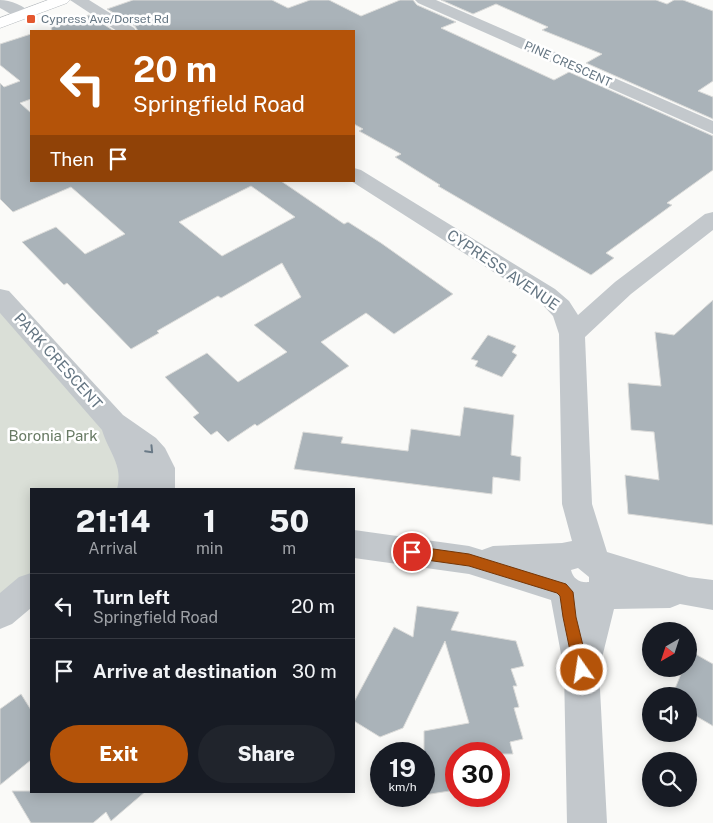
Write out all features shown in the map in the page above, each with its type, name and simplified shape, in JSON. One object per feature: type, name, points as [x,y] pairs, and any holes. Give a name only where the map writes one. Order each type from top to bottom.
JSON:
[{"type":"main road","points":[[0,23],[62,0]]},
{"type":"street","points":[[78,0],[126,30]]},
{"type":"street","name":"PINE CRESCENT","points":[[423,0],[713,128]]},
{"type":"street","points":[[0,2],[24,14]]},
{"type":"street","name":"CYPRESS AVENUE","points":[[355,175],[556,302],[570,325]]},
{"type":"street","points":[[587,823],[582,670],[595,622],[581,576],[570,325],[623,288],[713,219]]},
{"type":"street","name":"PARK CRESCENT","points":[[0,297],[115,425],[146,445],[156,457],[161,471],[160,488]]},
{"type":"street","name":"PARK CRESCENT","points":[[115,425],[123,447],[133,464],[135,480],[132,488]]},
{"type":"street","points":[[355,544],[581,576],[631,594],[701,594]]},
{"type":"street","points":[[0,613],[30,589]]},
{"type":"green space","name":"Boronia Park","points":[[0,297],[81,387],[145,488],[30,488],[30,589],[0,613]]},
{"type":"building","points":[[133,0],[272,0],[288,8],[310,0],[329,0],[361,16],[400,0],[413,0],[417,5],[456,22],[441,28],[554,80],[569,72],[713,136],[713,170],[667,203],[672,205],[606,253],[614,258],[591,275],[438,186],[440,185],[395,157],[401,154],[359,131],[363,129],[355,125],[355,30],[137,30],[135,26],[107,9]]},
{"type":"building","points":[[441,0],[656,0],[667,4],[674,0],[683,0],[713,11],[713,81],[698,91],[713,97],[713,119],[586,63],[602,54],[542,30],[548,27],[496,4],[473,14]]},
{"type":"building","points":[[89,15],[112,30],[52,30],[51,27]]},
{"type":"building","points":[[30,34],[30,99],[20,103],[30,112],[30,182],[282,182],[344,224],[348,222],[381,243],[453,294],[394,334],[366,313],[321,342],[349,366],[257,426],[255,424],[228,442],[217,431],[211,435],[193,417],[199,413],[165,377],[207,353],[238,382],[287,352],[254,325],[301,297],[282,263],[221,298],[218,296],[157,331],[159,333],[131,349],[67,283],[64,285],[22,242],[56,227],[85,254],[125,234],[71,187],[13,212],[0,199],[0,83],[4,87],[20,81],[0,65],[0,44]],"holes":[[[251,186],[295,217],[222,256],[179,222]]]},
{"type":"building","points":[[713,300],[713,525],[628,514],[625,475],[659,480],[654,432],[631,430],[628,383],[661,386],[655,332],[674,335]]},
{"type":"building","points":[[488,335],[516,346],[512,352],[517,355],[502,377],[475,366],[478,361],[471,359]]},
{"type":"building","points":[[464,407],[514,415],[511,455],[521,457],[520,481],[493,477],[492,494],[294,469],[303,432],[343,437],[341,443],[408,451],[411,429],[460,436]]},
{"type":"building","points":[[417,606],[459,612],[451,630],[516,641],[524,666],[511,669],[517,686],[513,686],[519,707],[514,708],[523,739],[510,742],[445,742],[445,792],[435,793],[435,742],[424,742],[424,731],[469,723],[445,641],[403,728],[380,737],[355,722],[355,700],[394,627],[413,637]]},
{"type":"building","points":[[698,656],[713,664],[713,726],[697,717],[697,687],[676,687],[679,678],[698,678]]},
{"type":"building","points":[[21,694],[30,708],[30,761],[0,785],[0,709]]},
{"type":"building","points":[[510,742],[513,754],[510,754]]},
{"type":"building","points":[[12,791],[30,791],[30,793],[144,793],[111,821],[106,812],[93,823],[31,823]]},
{"type":"place","name":"Cypress Ave/Dorset Rd","points":[[31,19]]},
{"type":"route","points":[[412,552],[469,560],[561,588],[566,592],[582,670]]}]
